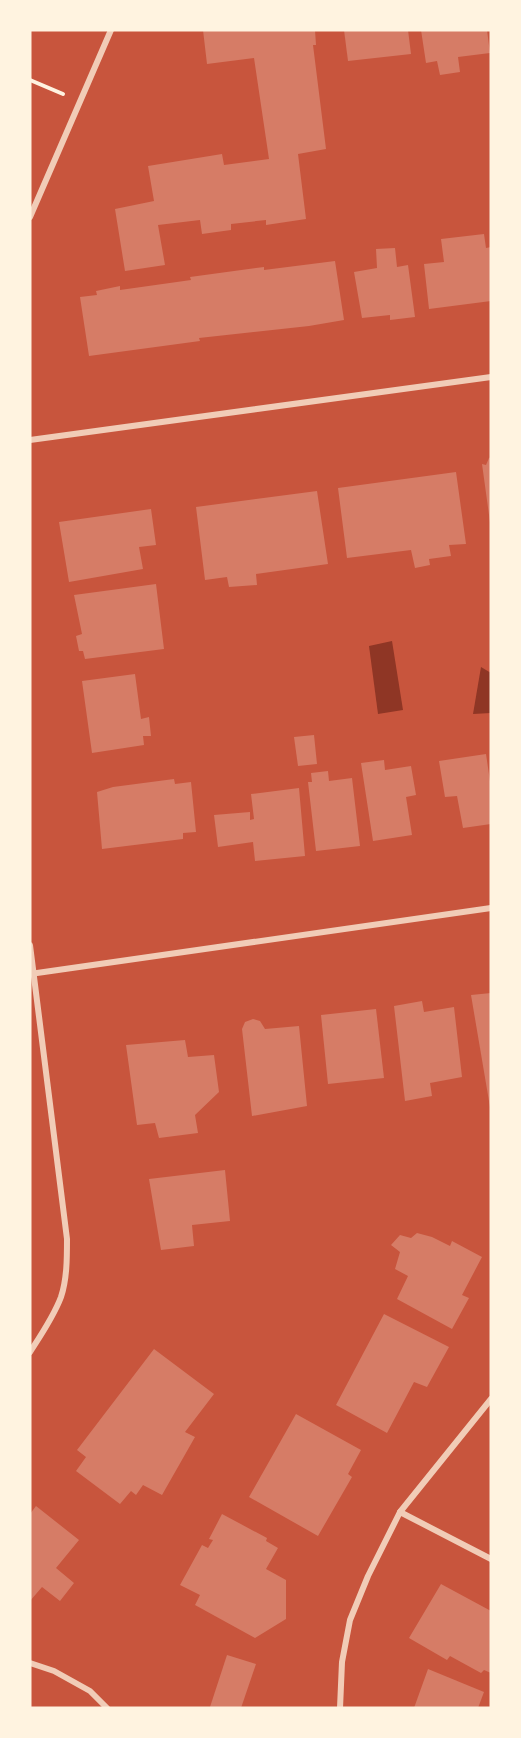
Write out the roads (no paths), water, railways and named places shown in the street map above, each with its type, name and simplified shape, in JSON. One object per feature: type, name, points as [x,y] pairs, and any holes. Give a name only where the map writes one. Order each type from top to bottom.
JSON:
[{"type":"street","points":[[30,217],[111,30]]},
{"type":"street","points":[[30,440],[491,377]]},
{"type":"street","points":[[32,973],[491,908]]},
{"type":"street","points":[[30,945],[67,1239],[67,1262],[61,1296],[30,1352]]},
{"type":"street","points":[[340,1708],[342,1662],[350,1620],[368,1576],[400,1512],[491,1399]]},
{"type":"street","points":[[400,1512],[491,1559]]},
{"type":"street","points":[[30,1663],[54,1671],[90,1691],[107,1708]]}]
